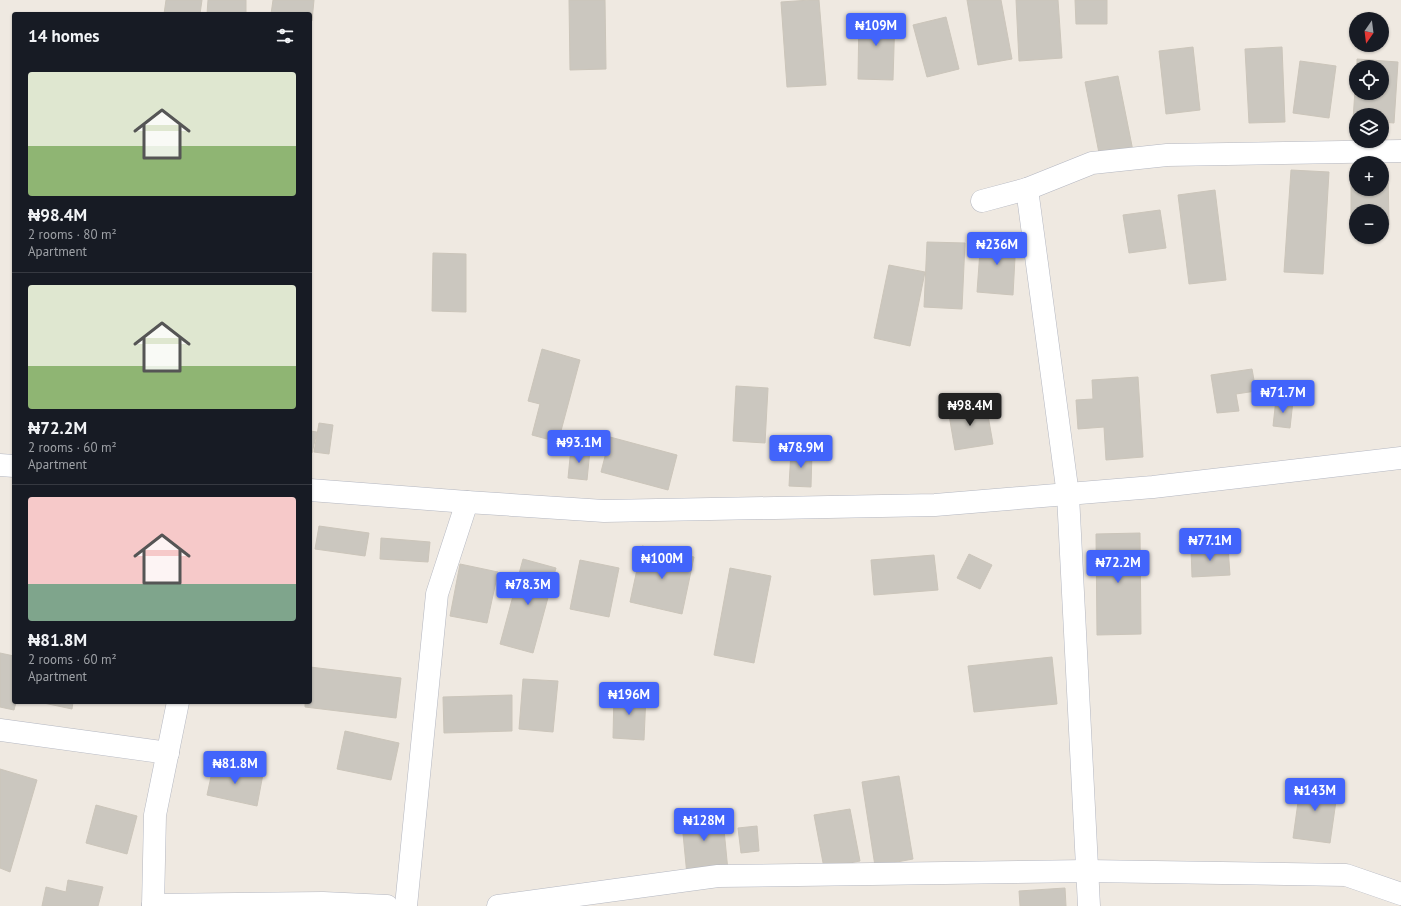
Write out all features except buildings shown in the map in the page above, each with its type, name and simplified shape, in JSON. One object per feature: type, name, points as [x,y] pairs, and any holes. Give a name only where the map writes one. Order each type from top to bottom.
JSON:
[{"type":"street","points":[[982,201],[1027,189],[1092,163],[1167,155],[1401,150]]},
{"type":"street","points":[[1027,189],[1068,495],[1089,906]]},
{"type":"street","points":[[312,490],[604,511],[935,505],[1153,487],[1401,458]]},
{"type":"street","points":[[0,465],[12,466]]},
{"type":"street","points":[[406,906],[437,594],[467,502]]},
{"type":"street","points":[[178,704],[155,815],[153,906],[323,903],[387,906]]},
{"type":"street","points":[[0,730],[168,753]]},
{"type":"street","points":[[498,906],[718,876],[1087,870],[1346,875],[1401,894]]}]
